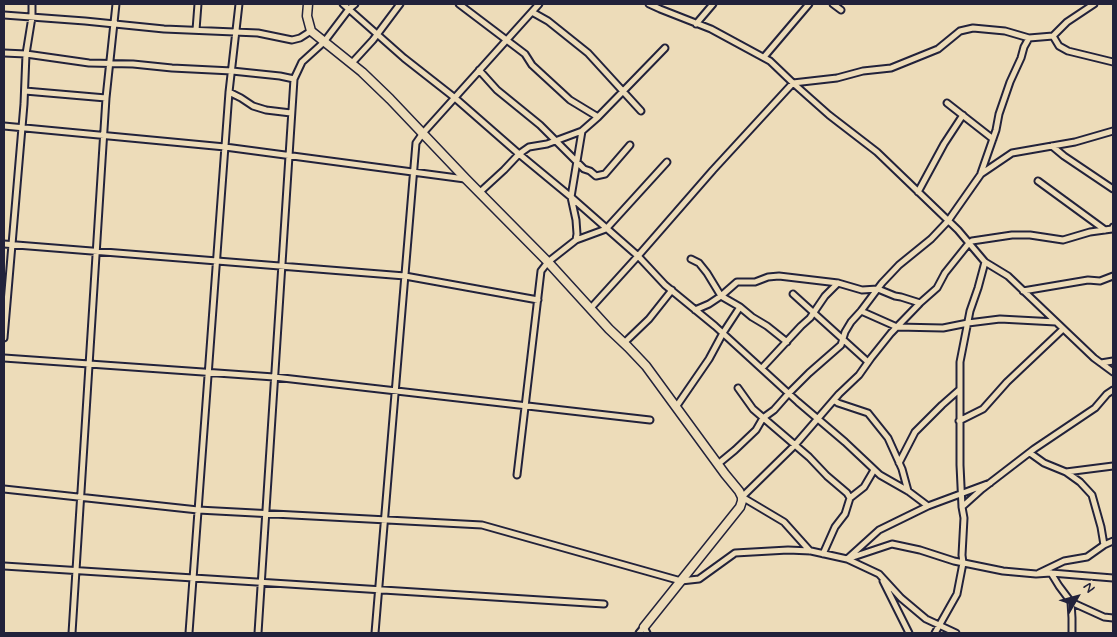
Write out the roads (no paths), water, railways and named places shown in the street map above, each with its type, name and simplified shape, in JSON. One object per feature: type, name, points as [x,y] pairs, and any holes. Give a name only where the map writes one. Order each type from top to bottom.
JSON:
[{"type":"street","points":[[4,338],[25,91],[26,54],[32,17],[32,4]]},
{"type":"street","points":[[72,633],[106,98],[116,4]]},
{"type":"street","points":[[196,30],[198,4]]},
{"type":"street","points":[[189,633],[229,92],[239,4]]},
{"type":"street","points":[[308,4],[306,16],[311,31],[371,80],[646,366],[742,497],[784,522],[811,552]]},
{"type":"street","points":[[343,4],[571,197],[874,470],[928,506]]},
{"type":"street","points":[[258,633],[294,79],[302,62],[324,42],[355,4]]},
{"type":"street","points":[[459,4],[525,54],[532,65],[570,100],[598,117]]},
{"type":"street","points":[[466,10],[470,4]]},
{"type":"street","points":[[375,633],[416,143],[539,4]]},
{"type":"street","points":[[648,4],[711,29],[770,61],[829,116],[877,152],[958,230],[985,262],[1008,276],[1094,358],[1113,372]]},
{"type":"street","points":[[660,10],[664,4]]},
{"type":"street","points":[[696,24],[713,4]]},
{"type":"street","points":[[764,58],[809,4]]},
{"type":"street","points":[[833,4],[841,10]]},
{"type":"street","points":[[590,309],[792,83],[837,78],[891,68],[938,49],[960,31],[973,28],[1006,31],[1029,38],[1053,36],[1067,22],[1094,4]]},
{"type":"street","points":[[351,64],[377,34],[398,5]]},
{"type":"street","points":[[532,12],[548,21],[588,53],[641,111]]},
{"type":"street","points":[[4,15],[115,23],[164,29],[258,33],[292,40],[300,38],[311,31]]},
{"type":"street","points":[[1053,36],[1059,46],[1068,51],[1113,62]]},
{"type":"street","points":[[718,464],[756,430],[764,418],[809,373],[841,345],[850,322],[878,289],[899,265],[931,239],[948,221],[980,174],[993,139],[1010,82],[1029,38]]},
{"type":"street","points":[[480,192],[519,154],[529,148],[557,141],[582,131],[665,48]]},
{"type":"street","points":[[4,53],[89,62],[232,71],[294,79]]},
{"type":"street","points":[[479,70],[497,90],[540,125],[584,169],[596,176],[605,174],[630,145]]},
{"type":"street","points":[[25,91],[106,98]]},
{"type":"street","points":[[229,92],[253,106],[266,110],[291,113]]},
{"type":"street","points":[[947,103],[993,139]]},
{"type":"street","points":[[918,192],[944,144],[963,115]]},
{"type":"street","points":[[4,126],[225,147],[466,179]]},
{"type":"street","points":[[576,240],[578,234],[571,197],[582,131]]},
{"type":"street","points":[[980,174],[1012,153],[1075,142],[1113,131]]},
{"type":"street","points":[[1052,146],[1113,190]]},
{"type":"street","points":[[517,475],[541,271],[548,262],[576,240],[606,229],[667,162]]},
{"type":"street","points":[[1038,181],[1105,230]]},
{"type":"street","points":[[643,631],[740,507],[742,497],[795,445],[834,400],[859,375],[897,327],[937,288],[945,273],[969,243],[1012,235],[1030,235],[1062,240],[1090,232],[1112,229],[1113,227]]},
{"type":"street","points":[[4,244],[405,276],[538,300]]},
{"type":"street","points":[[691,259],[699,263],[721,296],[740,307],[787,342]]},
{"type":"street","points":[[935,633],[957,594],[963,563],[964,518],[959,421],[960,362],[970,311],[985,262]]},
{"type":"street","points":[[695,310],[721,296],[737,282],[755,282],[768,277],[779,276],[838,283],[862,290],[878,289],[920,303]]},
{"type":"street","points":[[1023,291],[1088,280],[1100,281],[1113,276]]},
{"type":"street","points":[[762,368],[810,318],[825,296],[838,283]]},
{"type":"street","points":[[624,343],[649,319],[672,290]]},
{"type":"street","points":[[793,294],[868,362]]},
{"type":"street","points":[[676,407],[709,359],[722,334],[740,307]]},
{"type":"street","points":[[861,311],[897,327],[943,328],[1000,320],[1057,322]]},
{"type":"street","points":[[959,421],[984,408],[1007,382],[1064,329]]},
{"type":"street","points":[[4,358],[274,378],[650,420]]},
{"type":"street","points":[[1101,363],[1113,361]]},
{"type":"street","points":[[738,388],[753,409],[795,445],[847,493],[850,498]]},
{"type":"street","points":[[899,464],[915,432],[959,390]]},
{"type":"street","points":[[962,507],[1030,453],[1095,408],[1113,390]]},
{"type":"street","points":[[834,400],[838,404],[868,413],[888,438],[908,492]]},
{"type":"street","points":[[1030,453],[1044,463],[1066,472],[1080,482],[1092,495],[1104,545]]},
{"type":"street","points":[[1066,472],[1113,466]]},
{"type":"street","points":[[823,554],[845,514],[850,498],[864,487],[874,470]]},
{"type":"street","points":[[847,560],[879,530],[928,506],[990,483]]},
{"type":"street","points":[[4,489],[198,510],[482,525],[681,581],[699,578],[735,553],[788,550],[811,552],[847,560],[879,574],[901,598],[926,619],[956,633]]},
{"type":"street","points":[[1036,574],[1064,561],[1087,557],[1113,541]]},
{"type":"street","points":[[847,560],[892,544],[963,563],[1003,571],[1113,578]]},
{"type":"street","points":[[4,566],[604,604]]},
{"type":"street","points":[[1051,573],[1071,602],[1104,617],[1113,618]]},
{"type":"street","points":[[879,574],[909,633]]},
{"type":"street","points":[[1071,602],[1072,633]]},
{"type":"street","points":[[939,626],[946,633]]}]
